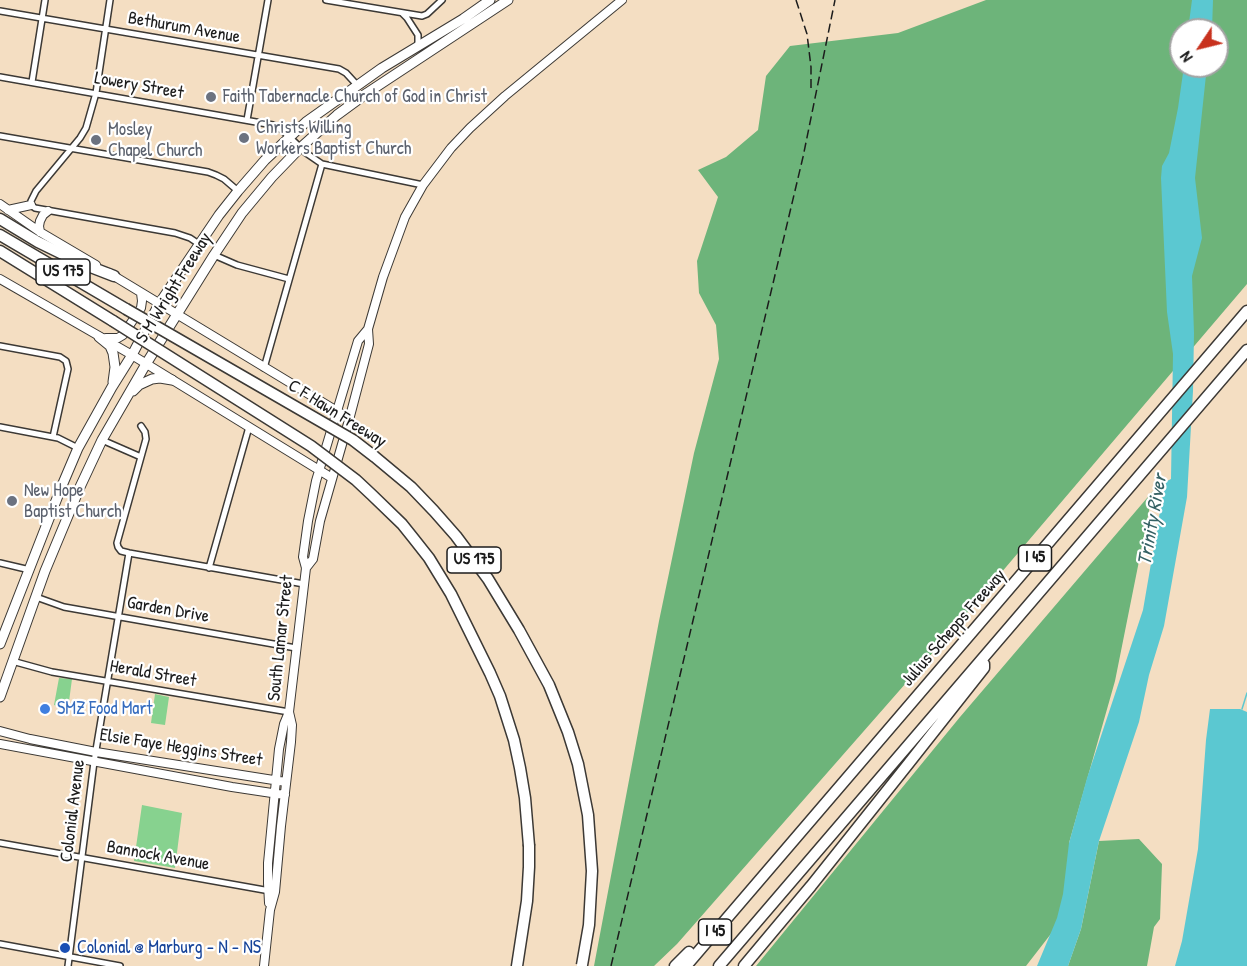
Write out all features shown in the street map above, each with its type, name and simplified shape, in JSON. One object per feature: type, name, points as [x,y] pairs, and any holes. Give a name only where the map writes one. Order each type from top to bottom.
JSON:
[{"type":"highway","points":[[0,219],[56,251],[114,276]]},
{"type":"highway","name":"C F Hawn Freeway","points":[[0,235],[353,440],[411,487],[456,536],[483,572],[545,677],[563,717],[578,764],[588,815],[592,871],[589,925],[582,966]]},
{"type":"highway","name":"US 175","points":[[0,251],[311,446],[372,495],[402,524],[429,558],[451,594],[500,696],[520,768],[525,798],[529,867],[527,901],[517,966]]},
{"type":"highway","name":"Julius Schepps Freeway","points":[[686,966],[1247,311]]},
{"type":"highway","name":"I 45","points":[[719,966],[1247,350]]},
{"type":"highway","points":[[744,966],[984,668],[985,655]]},
{"type":"highway","points":[[675,966],[745,897]]},
{"type":"main road","name":"S M Wright Freeway","points":[[0,644],[2,632],[30,570],[78,447],[159,304],[238,190],[265,160],[306,122],[382,68],[490,0]]},
{"type":"main road","name":"S M Wright Freeway","points":[[0,697],[67,518],[102,440],[146,364],[232,227],[272,177],[337,115],[508,0]]},
{"type":"main road","name":"South Lamar Street","points":[[306,568],[313,560],[320,521],[350,419],[369,344],[368,329],[383,278],[400,230],[423,184],[470,128],[619,1]]},
{"type":"main road","points":[[8,210],[31,202]]},
{"type":"main road","name":"C F Hawn Freeway","points":[[0,204],[40,232],[350,419]]},
{"type":"main road","points":[[40,232],[40,221],[48,211]]},
{"type":"main road","points":[[0,279],[132,355],[332,478]]},
{"type":"main road","points":[[99,337],[118,338],[123,335],[141,308],[141,293]]},
{"type":"main road","name":"South Lamar Street","points":[[272,891],[268,863],[276,781],[284,723],[289,712],[306,568],[303,557],[308,521],[320,471],[358,341],[368,329]]},
{"type":"main road","points":[[99,337],[110,346],[115,358],[112,387]]},
{"type":"main road","points":[[127,397],[140,385],[152,379],[172,380]]},
{"type":"main road","name":"South Lamar Street","points":[[264,966],[292,724],[289,712]]},
{"type":"main road","name":"Elsie Faye Heggins Street","points":[[0,731],[96,752],[286,782]]},
{"type":"main road","name":"Elsie Faye Heggins Street","points":[[0,744],[185,779],[285,795]]},
{"type":"main road","points":[[185,779],[188,767]]},
{"type":"street","points":[[32,82],[45,0]]},
{"type":"street","points":[[111,0],[96,93],[86,128],[36,191],[31,202],[35,208],[175,233],[199,244]]},
{"type":"street","points":[[247,120],[268,0]]},
{"type":"street","points":[[326,0],[403,14],[424,15],[442,0]]},
{"type":"street","name":"Bethurum Avenue","points":[[0,11],[339,69],[357,85]]},
{"type":"street","points":[[403,14],[418,35],[418,46]]},
{"type":"street","name":"Lowery Street","points":[[0,77],[273,125],[322,164]]},
{"type":"street","points":[[0,136],[208,172],[224,179],[238,190]]},
{"type":"street","points":[[264,368],[322,164],[423,184]]},
{"type":"street","points":[[214,255],[224,261],[289,279]]},
{"type":"street","points":[[0,346],[60,357],[66,361],[68,369],[53,436]]},
{"type":"street","points":[[141,426],[146,439],[117,543],[121,551],[304,584]]},
{"type":"street","points":[[0,427],[53,436],[78,447]]},
{"type":"street","points":[[209,568],[249,428]]},
{"type":"street","points":[[102,440],[141,457]]},
{"type":"street","name":"Colonial Avenue","points":[[68,966],[94,762],[129,554]]},
{"type":"street","points":[[0,563],[30,570]]},
{"type":"street","name":"Garden Drive","points":[[36,597],[64,607],[296,648]]},
{"type":"street","name":"Herald Street","points":[[12,661],[52,672],[289,712]]},
{"type":"street","name":"Bannock Avenue","points":[[0,843],[272,891]]},
{"type":"street","points":[[0,944],[120,966]]},
{"type":"green space","points":[[986,0],[1247,0],[1247,284],[949,634],[677,944],[654,966],[594,966],[659,621],[694,453],[719,359],[716,325],[699,293],[697,261],[718,197],[698,170],[726,157],[758,130],[766,76],[790,46],[898,33]]},
{"type":"green space","points":[[1153,491],[1115,681],[1069,843],[1075,880],[1057,926],[1026,966],[756,966],[960,717]]},
{"type":"green space","points":[[59,678],[72,679],[68,709],[54,705]]},
{"type":"green space","points":[[155,694],[169,697],[165,725],[151,723]]},
{"type":"green space","points":[[142,805],[182,813],[175,868],[134,861]]},
{"type":"green space","points":[[1139,839],[1162,864],[1160,919],[1154,927],[1147,966],[1068,966],[1081,929],[1099,841]]},
{"type":"water","points":[[1192,0],[1213,0],[1212,18],[1190,18]]},
{"type":"water","points":[[1182,78],[1206,78],[1195,178],[1202,238],[1192,276],[1193,391],[1187,497],[1164,626],[1149,675],[1139,722],[1099,841],[1081,929],[1068,966],[1037,966],[1057,918],[1063,894],[1069,843],[1087,778],[1143,610],[1165,482],[1171,479],[1173,354],[1167,312],[1161,178],[1162,166],[1169,153]]},
{"type":"water","points":[[1210,709],[1240,709],[1247,712],[1247,966],[1175,966],[1182,941],[1198,849]]},
{"type":"waterway","points":[[1242,709],[1247,693]]},
{"type":"railway","points":[[796,0],[807,34],[811,88]]},
{"type":"railway","points":[[611,966],[803,157],[835,0]]},
{"type":"place","name":"Faith Tabernacle Church of God in Christ","points":[[211,97]]},
{"type":"place","name":"Christs Willing Workers Baptist Church","points":[[244,138]]},
{"type":"place","name":"Mosley Chapel Church","points":[[96,140]]},
{"type":"place","name":"New Hope Baptist Church","points":[[12,501]]},
{"type":"place","name":"SMZ Food Mart","points":[[45,709]]},
{"type":"place","name":"Colonial @ Marburg - N - NS","points":[[65,948]]},
{"type":"water label","name":"Trinity River","points":[[1153,520]]}]
